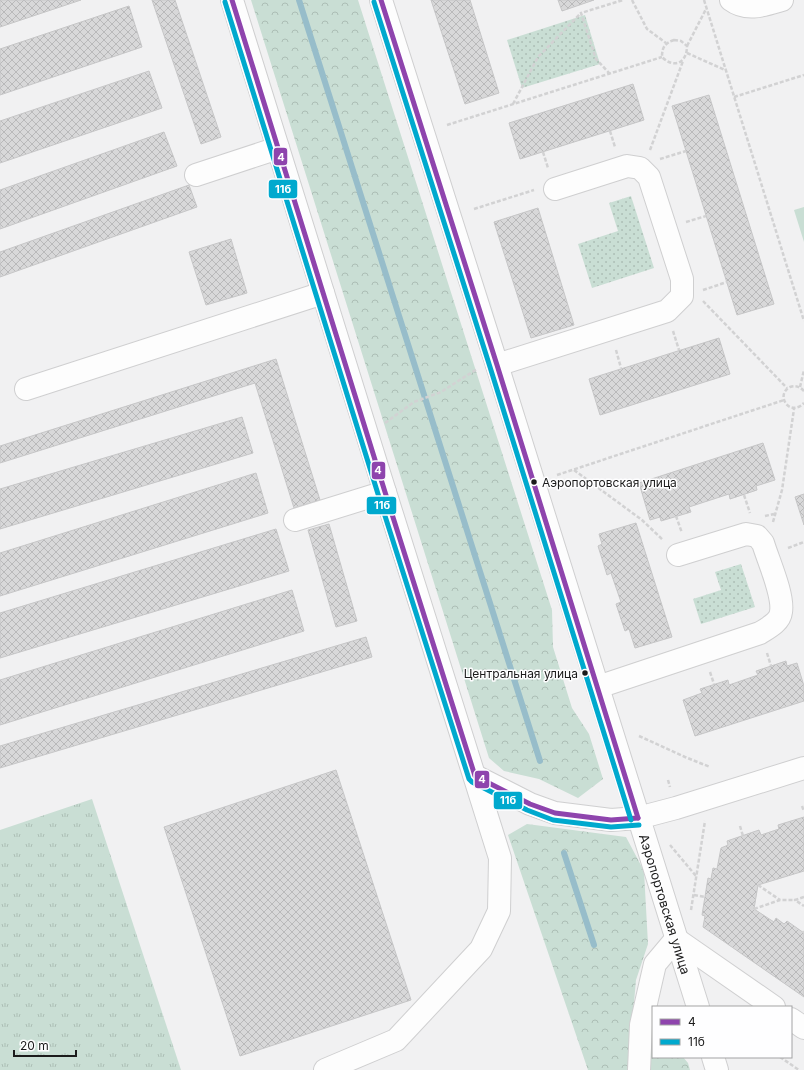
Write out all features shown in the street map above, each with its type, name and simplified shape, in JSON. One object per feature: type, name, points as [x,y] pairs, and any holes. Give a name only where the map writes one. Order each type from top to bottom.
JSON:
[{"type":"street","points":[[232,0],[500,858],[499,911],[481,949],[396,1040],[325,1070]]},
{"type":"street","name":"Аэропортовская улица","points":[[381,0],[490,365],[598,687],[698,1006]]},
{"type":"street","points":[[731,0],[735,3],[748,7],[762,7],[782,0]]},
{"type":"street","points":[[196,175],[278,148]]},
{"type":"street","points":[[490,365],[667,311],[682,296],[682,279],[649,177],[640,168],[627,166],[555,189]]},
{"type":"street","points":[[26,389],[323,293]]},
{"type":"street","points":[[295,520],[385,492]]},
{"type":"street","points":[[598,687],[760,633],[773,625],[781,613],[781,599],[767,554],[763,543],[757,536],[746,534],[678,555]]},
{"type":"street","points":[[475,776],[530,804],[556,814],[611,820],[638,818],[676,808],[804,768]]},
{"type":"street","points":[[639,1070],[641,1025],[655,964],[676,939],[773,1006]]},
{"type":"street","points":[[792,1020],[804,1028]]},
{"type":"street","points":[[713,1058],[717,1070]]},
{"type":"path","points":[[512,105],[538,57],[582,13],[624,0]]},
{"type":"path","points":[[632,0],[648,29],[666,43]]},
{"type":"path","points":[[704,0],[804,321]]},
{"type":"path","points":[[649,152],[683,60],[687,53],[687,46],[706,8]]},
{"type":"path","points":[[582,13],[596,59],[610,74]]},
{"type":"path","points":[[683,60],[675,64],[667,62],[662,57],[662,50],[666,43],[674,40],[681,41],[687,46]]},
{"type":"path","points":[[687,53],[726,70]]},
{"type":"path","points":[[447,125],[662,57]]},
{"type":"path","points":[[734,97],[804,75]]},
{"type":"path","points":[[474,209],[534,190],[555,189]]},
{"type":"path","points":[[700,298],[787,388]]},
{"type":"path","points":[[381,426],[414,402],[440,392],[490,365]]},
{"type":"path","points":[[800,387],[804,370]]},
{"type":"path","points":[[804,391],[800,387],[793,386],[787,388],[784,394],[784,400],[787,406],[794,408],[800,407],[804,403]]},
{"type":"path","points":[[557,475],[784,400]]},
{"type":"path","points":[[767,554],[774,514],[782,490],[794,408]]},
{"type":"path","points":[[574,470],[642,520],[678,555]]},
{"type":"path","points":[[639,736],[710,767]]},
{"type":"path","points":[[802,806],[804,811]]},
{"type":"path","points":[[691,914],[705,822],[704,818]]},
{"type":"path","points":[[740,826],[743,836]]},
{"type":"path","points":[[669,843],[697,876]]},
{"type":"path","points":[[758,885],[780,900]]},
{"type":"path","points":[[694,895],[705,897]]},
{"type":"path","points":[[754,908],[780,900],[795,900],[804,897]]},
{"type":"path","points":[[795,900],[804,906]]},
{"type":"path","points":[[781,1058],[799,1070]]},
{"type":"green space","points":[[251,0],[358,0],[552,610],[553,647],[572,708],[589,734],[603,779],[578,798],[539,779],[504,771],[489,758]]},
{"type":"green space","points":[[585,15],[600,64],[522,88],[507,40]]},
{"type":"green space","points":[[631,196],[654,268],[592,288],[578,244],[618,231],[609,203]]},
{"type":"green space","points":[[804,207],[804,242],[794,210]]},
{"type":"green space","points":[[741,564],[755,607],[701,624],[693,599],[721,590],[715,572]]},
{"type":"green space","points":[[92,799],[181,1070],[0,1070],[0,830]]},
{"type":"green space","points":[[527,824],[626,837],[644,871],[648,944],[636,980],[628,1070],[588,1070],[508,835]]},
{"type":"green space","points":[[652,1036],[652,1058],[684,1058],[688,1063],[690,1070],[649,1070],[649,1037]]},
{"type":"building","points":[[0,0],[81,0],[0,27]]},
{"type":"building","points":[[152,0],[175,0],[221,137],[201,144]]},
{"type":"building","points":[[431,0],[470,0],[499,93],[465,104]]},
{"type":"building","points":[[558,0],[594,0],[562,11]]},
{"type":"building","points":[[129,6],[142,47],[0,95],[0,49]]},
{"type":"building","points":[[149,71],[162,108],[0,163],[0,121]]},
{"type":"building","points":[[633,84],[644,120],[520,159],[509,123]]},
{"type":"building","points":[[709,95],[774,304],[737,315],[672,106]]},
{"type":"building","points":[[164,132],[177,166],[0,229],[0,190]]},
{"type":"building","points":[[189,185],[197,207],[0,277],[0,252]]},
{"type":"building","points":[[538,208],[574,325],[531,338],[494,222]]},
{"type":"building","points":[[231,239],[247,293],[206,305],[189,252]]},
{"type":"building","points":[[719,338],[730,374],[600,415],[589,379]]},
{"type":"building","points":[[276,359],[320,500],[294,508],[255,383],[0,463],[0,446]]},
{"type":"building","points":[[242,417],[253,453],[0,529],[0,489]]},
{"type":"building","points":[[763,443],[775,480],[756,486],[757,490],[730,499],[729,494],[689,507],[691,512],[661,521],[660,517],[650,520],[639,483]]},
{"type":"building","points":[[256,473],[268,513],[0,596],[0,553]]},
{"type":"building","points":[[804,494],[804,525],[795,497]]},
{"type":"building","points":[[636,523],[672,637],[635,648],[629,629],[625,631],[616,604],[621,602],[611,573],[607,575],[598,546],[602,544],[599,534]]},
{"type":"building","points":[[329,524],[357,621],[336,627],[308,530]]},
{"type":"building","points":[[276,529],[289,571],[0,658],[0,613]]},
{"type":"building","points":[[292,590],[304,631],[0,725],[0,680]]},
{"type":"building","points":[[366,637],[372,657],[0,768],[0,746]]},
{"type":"building","points":[[786,661],[787,666],[797,663],[804,686],[804,701],[695,736],[683,700],[702,693],[700,689],[728,680],[729,685],[758,675],[756,671]]},
{"type":"building","points":[[336,770],[411,1000],[240,1056],[164,827]]},
{"type":"building","points":[[804,817],[804,871],[758,885],[754,909],[774,922],[776,918],[784,924],[787,921],[804,933],[804,997],[703,927],[705,916],[702,915],[708,878],[711,879],[713,868],[717,869],[721,848],[728,845],[727,841],[759,830],[761,835],[779,829],[778,825]]},
{"type":"waterway","points":[[299,0],[540,761]]},
{"type":"waterway","points":[[564,853],[594,945]]},
{"type":"transit line","name":"4","points":[[232,0],[475,776],[530,804],[555,813],[611,820],[638,818]]},
{"type":"transit line","name":"4","points":[[381,0],[497,365],[638,818]]},
{"type":"transit line","name":"11б","points":[[225,2],[378,494],[469,779],[472,782],[527,810],[553,820],[611,827],[639,825]]},
{"type":"transit line","name":"11б","points":[[374,2],[490,367],[631,820]]},
{"type":"place","name":"Аэропортовская улица","points":[[534,482]]},
{"type":"place","name":"Центральная улица","points":[[585,673]]}]
